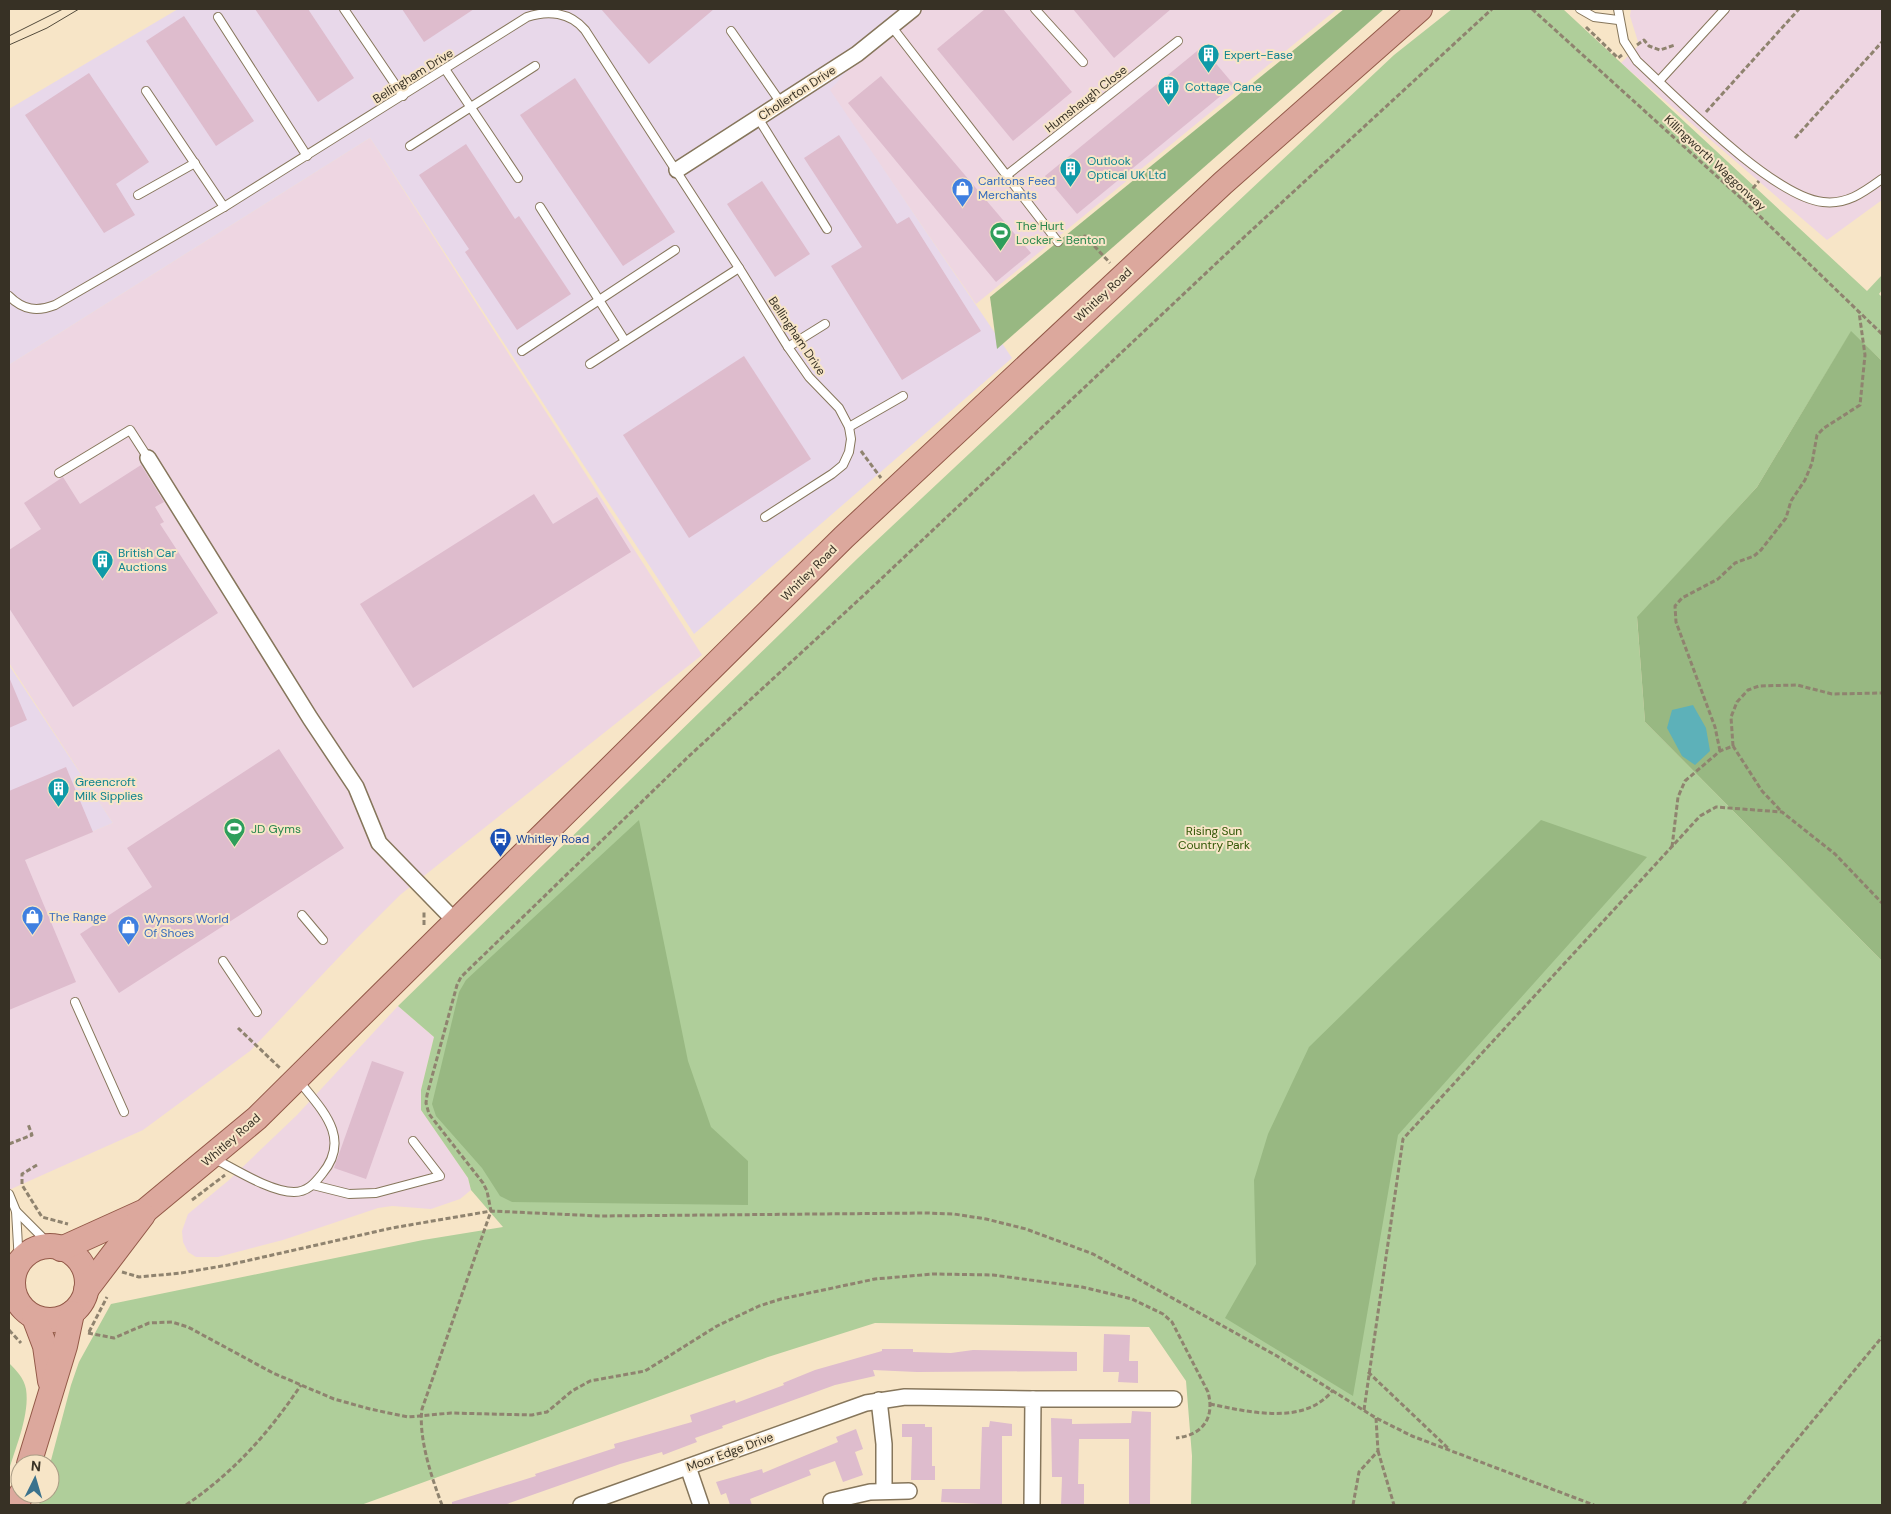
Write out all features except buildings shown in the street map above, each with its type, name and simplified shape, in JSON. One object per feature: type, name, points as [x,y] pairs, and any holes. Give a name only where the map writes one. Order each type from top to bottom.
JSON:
[{"type":"main road","name":"Whitley Road","points":[[86,1290],[145,1211],[212,1158],[292,1076],[456,922],[844,537],[1222,183],[1420,9]]},
{"type":"main road","name":"Whitley Road","points":[[57,1248],[145,1211]]},
{"type":"main road","points":[[32,1454],[51,1386],[65,1346],[72,1313],[79,1305],[86,1290],[87,1279],[82,1262],[71,1252],[57,1248],[33,1251],[15,1267],[13,1290],[21,1310],[45,1346],[51,1386]]},
{"type":"main road","points":[[21,1310],[52,1319],[72,1313]]},
{"type":"street","name":"Chollerton Drive","points":[[677,170],[857,54],[913,9]]},
{"type":"street","points":[[148,458],[310,718],[356,787],[379,843],[456,922]]},
{"type":"street","name":"Moor Edge Drive","points":[[581,1505],[851,1407],[879,1400],[905,1397],[1174,1399]]},
{"type":"street","points":[[1032,1505],[1033,1398]]},
{"type":"street","points":[[879,1400],[884,1444],[884,1490]]},
{"type":"street","points":[[688,1467],[701,1505]]},
{"type":"street","points":[[831,1500],[884,1490],[909,1491]]},
{"type":"lane","points":[[344,9],[403,96]]},
{"type":"lane","points":[[1035,9],[1083,62]]},
{"type":"lane","points":[[1580,9],[1594,17],[1618,20]]},
{"type":"lane","points":[[1618,9],[1618,20],[1624,41],[1629,50],[1659,81],[1703,121],[1772,179],[1806,199],[1824,202],[1846,200],[1863,193],[1882,180]]},
{"type":"lane","points":[[1659,81],[1725,9]]},
{"type":"lane","name":"Bellingham Drive","points":[[9,296],[22,306],[31,309],[46,308],[55,304],[224,207],[308,156],[527,17],[544,12],[557,11],[573,19],[585,30],[677,170],[788,347],[809,377],[839,408],[850,427],[849,452],[843,465],[765,517]]},
{"type":"lane","points":[[218,17],[308,156]]},
{"type":"lane","points":[[892,27],[1058,242]]},
{"type":"lane","points":[[731,31],[780,103]]},
{"type":"lane","name":"Humshaugh Close","points":[[1007,175],[1178,42]]},
{"type":"lane","points":[[410,146],[534,66]]},
{"type":"lane","points":[[445,69],[518,178]]},
{"type":"lane","points":[[146,91],[224,207]]},
{"type":"lane","points":[[758,118],[828,229]]},
{"type":"lane","points":[[138,196],[195,164]]},
{"type":"lane","points":[[540,207],[625,341]]},
{"type":"lane","points":[[522,351],[675,250]]},
{"type":"lane","points":[[590,364],[739,268]]},
{"type":"lane","points":[[788,347],[825,324]]},
{"type":"lane","points":[[850,427],[903,396]]},
{"type":"lane","points":[[59,473],[130,430],[148,458]]},
{"type":"lane","points":[[302,915],[323,940]]},
{"type":"lane","points":[[223,961],[257,1012]]},
{"type":"lane","points":[[75,1002],[124,1112]]},
{"type":"lane","points":[[212,1158],[284,1191],[304,1190],[313,1185],[332,1157],[335,1139],[325,1114],[292,1076]]},
{"type":"lane","points":[[313,1185],[349,1194],[376,1193],[440,1176],[413,1141]]},
{"type":"lane","points":[[9,1194],[16,1211],[15,1267]]},
{"type":"lane","points":[[16,1211],[57,1248]]},
{"type":"path","points":[[442,1505],[432,1480],[421,1417],[491,1211],[487,1191],[483,1183],[429,1114],[426,1103],[457,986],[466,971],[688,757],[864,595],[1241,240],[1492,9]]},
{"type":"path","name":"Killingworth Waggonway","points":[[1532,9],[1743,200],[1882,334]]},
{"type":"path","points":[[1703,121],[1709,115],[1706,111],[1799,9]]},
{"type":"path","points":[[1580,21],[1618,58],[1644,40],[1650,46],[1660,50],[1672,47],[1681,40]]},
{"type":"path","points":[[1795,138],[1882,42]]},
{"type":"path","points":[[1058,242],[1085,236],[1110,263]]},
{"type":"path","points":[[1720,751],[1715,727],[1676,622],[1675,606],[1682,598],[1718,579],[1735,563],[1754,556],[1761,550],[1786,518],[1791,501],[1805,480],[1812,463],[1817,435],[1824,428],[1860,405],[1865,355],[1859,312]]},
{"type":"path","points":[[851,438],[886,484]]},
{"type":"path","points":[[1882,693],[1832,694],[1797,685],[1759,686],[1748,690],[1737,702],[1732,718],[1733,746],[1762,791],[1782,812],[1835,854],[1882,903]]},
{"type":"path","points":[[1672,847],[1678,797],[1685,781],[1720,751],[1733,746]]},
{"type":"path","points":[[1364,1410],[1402,1139],[1700,816],[1716,807],[1782,812]]},
{"type":"path","points":[[238,1028],[292,1076]]},
{"type":"path","points":[[9,1144],[32,1135],[28,1124]]},
{"type":"path","points":[[37,1165],[24,1170],[20,1181],[32,1205],[42,1216],[56,1222],[76,1225]]},
{"type":"path","points":[[105,1264],[139,1277],[181,1273],[228,1265],[384,1230],[491,1211],[600,1216],[927,1213],[954,1214],[986,1219],[1034,1232],[1093,1254],[1236,1332],[1376,1418],[1451,1451],[1594,1505]]},
{"type":"path","points":[[88,1333],[110,1338],[149,1323],[172,1322],[188,1327],[273,1373],[334,1399],[398,1416],[421,1417],[451,1413],[543,1414],[590,1380],[645,1371],[718,1326],[759,1306],[823,1289],[875,1279],[933,1274],[993,1276],[1059,1283],[1139,1302],[1170,1319],[1208,1392],[1210,1404],[1208,1415],[1202,1428],[1193,1435],[1176,1438]]},
{"type":"path","points":[[9,1330],[22,1344]]},
{"type":"path","points":[[1744,1505],[1882,1337]]},
{"type":"path","points":[[1368,1372],[1451,1451]]},
{"type":"path","points":[[186,1505],[211,1488],[256,1446],[302,1385]]},
{"type":"path","points":[[1210,1404],[1254,1411],[1293,1413],[1312,1408],[1333,1390]]},
{"type":"path","points":[[1376,1418],[1378,1451],[1394,1505]]},
{"type":"path","points":[[1353,1505],[1359,1472],[1378,1451]]},
{"type":"shaded area","points":[[178,9],[904,9],[830,90],[1012,358],[694,634],[370,138],[9,365],[9,109]]},
{"type":"shaded area","points":[[904,9],[1337,9],[976,304],[829,90]]},
{"type":"shaded area","points":[[1631,9],[1882,9],[1882,200],[1827,240],[1621,63],[1639,45],[1630,16]]},
{"type":"shaded area","points":[[370,138],[702,655],[400,895],[250,1051],[143,1130],[9,1190],[9,867],[113,823],[9,663],[9,365]]},
{"type":"shaded area","points":[[9,665],[113,823],[9,867]]},
{"type":"shaded area","points":[[398,1006],[434,1037],[421,1090],[421,1110],[468,1178],[471,1190],[460,1199],[431,1209],[392,1206],[378,1208],[283,1240],[218,1257],[196,1257],[188,1252],[183,1242],[182,1231],[188,1214],[229,1180],[297,1115]]},
{"type":"green space","points":[[1344,9],[1384,9],[997,349],[990,297]]},
{"type":"green space","name":"Rising Sun Country Park","points":[[1452,9],[1563,9],[1867,291],[1882,275],[1882,290],[1879,294],[1882,297],[1882,361],[1851,332],[1757,487],[1637,618],[1645,722],[1882,961],[1882,1505],[1191,1505],[1192,1456],[1186,1381],[1149,1327],[875,1323],[768,1357],[361,1505],[39,1505],[60,1504],[60,1454],[53,1454],[79,1362],[111,1304],[423,1240],[503,1227],[471,1190],[468,1178],[421,1110],[421,1090],[434,1037],[398,1006],[857,559],[1394,55]]},
{"type":"green space","points":[[1851,331],[1882,361],[1882,961],[1645,722],[1637,617],[1757,487]]},
{"type":"green space","points":[[639,820],[688,1061],[711,1127],[748,1161],[748,1205],[512,1202],[500,1196],[482,1168],[436,1116],[432,1104],[459,992],[466,980]]},
{"type":"green space","points":[[1541,820],[1647,857],[1398,1135],[1353,1396],[1225,1318],[1256,1264],[1254,1180],[1268,1134],[1309,1047]]},
{"type":"green space","points":[[9,1363],[23,1381],[27,1399],[22,1430],[14,1454],[10,1454],[9,1470]]},
{"type":"water","points":[[1693,705],[1706,728],[1710,751],[1695,765],[1682,756],[1667,728],[1672,710]]},
{"type":"tram line","points":[[9,36],[63,9]]},
{"type":"tram line","points":[[9,45],[47,28],[79,9]]},
{"type":"place","name":"Expert-Ease","points":[[1208,74]]},
{"type":"place","name":"Cottage Cane","points":[[1169,106]]},
{"type":"place","name":"Outlook Optical UK Ltd","points":[[1071,187]]},
{"type":"place","name":"Carltons Feed Merchants","points":[[962,207]]},
{"type":"place","name":"The Hurt Locker - Benton","points":[[1000,252]]},
{"type":"place","name":"British Car Auctions","points":[[102,579]]},
{"type":"place","name":"Greencroft Milk Sipplies","points":[[59,808]]},
{"type":"place","name":"JD Gyms","points":[[235,848]]},
{"type":"place","name":"Whitley Road","points":[[500,858]]},
{"type":"place","name":"The Range","points":[[33,936]]},
{"type":"place","name":"Wynsors World Of Shoes","points":[[128,945]]}]
